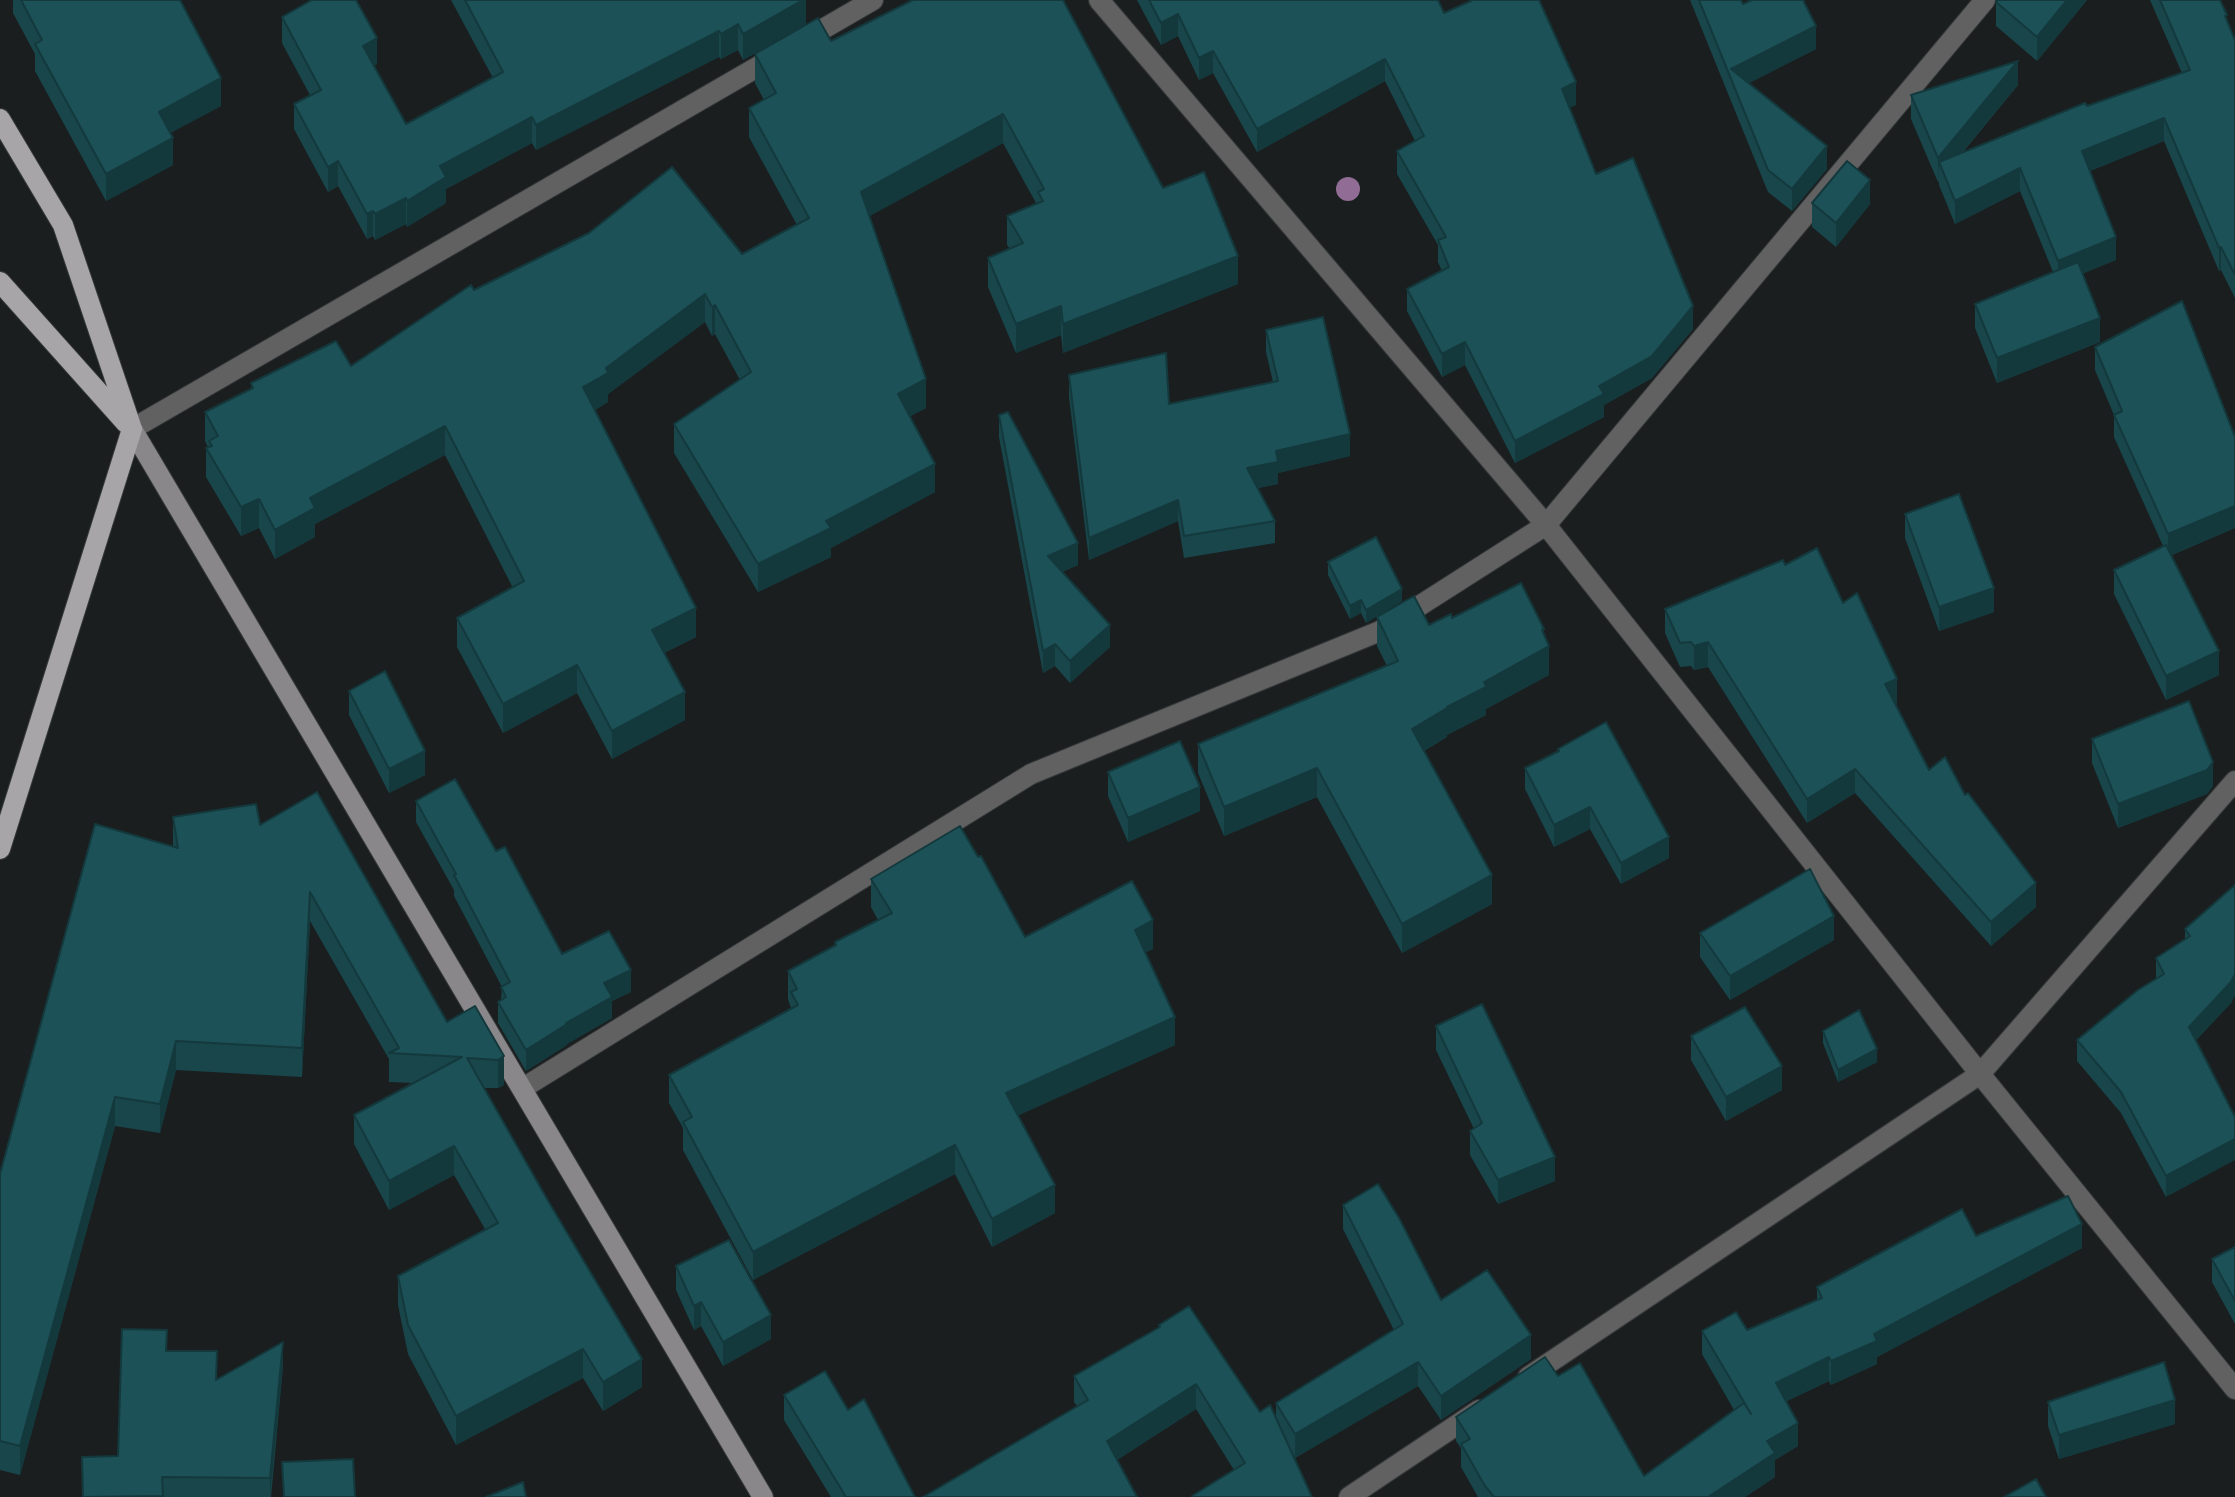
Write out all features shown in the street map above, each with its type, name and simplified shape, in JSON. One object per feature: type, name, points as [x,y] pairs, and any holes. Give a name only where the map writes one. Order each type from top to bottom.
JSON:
[{"type":"main road","points":[[0,119],[63,225],[132,429],[0,849]]},
{"type":"main road","points":[[0,282],[132,429],[763,1497]]},
{"type":"street","points":[[132,429],[873,0]]},
{"type":"street","points":[[1099,0],[1546,525],[1980,1074],[2235,1389]]},
{"type":"street","points":[[523,1088],[1031,774],[1380,631],[1546,525],[1985,0]]},
{"type":"street","points":[[1349,1497],[1980,1074],[2235,781]]},
{"type":"building","points":[[21,0],[180,0],[221,78],[159,112],[173,138],[106,174],[35,44],[42,40]]},
{"type":"building","points":[[312,0],[356,0],[377,38],[363,46],[406,124],[503,72],[465,0],[803,0],[743,34],[738,24],[721,34],[719,31],[536,125],[532,117],[440,166],[446,177],[407,201],[406,198],[375,214],[373,211],[367,214],[338,161],[328,167],[294,104],[321,90],[282,17]]},
{"type":"building","points":[[913,0],[1063,0],[1163,188],[1204,172],[1238,256],[1063,324],[1061,306],[1016,324],[988,258],[1023,243],[1007,216],[1043,201],[1038,192],[1044,189],[1003,114],[861,192],[926,379],[898,394],[935,464],[826,521],[831,528],[758,564],[674,424],[751,372],[715,305],[712,307],[705,294],[606,368],[608,373],[583,387],[696,608],[652,630],[685,692],[612,731],[577,665],[503,704],[457,618],[524,581],[445,426],[310,498],[315,508],[275,530],[259,499],[241,507],[206,448],[212,446],[209,441],[218,436],[205,412],[253,388],[251,383],[336,341],[351,366],[471,285],[474,290],[589,233],[672,167],[742,254],[809,218],[749,108],[776,93],[755,54],[818,18],[831,41]]},
{"type":"building","points":[[1149,0],[1438,0],[1444,13],[1473,0],[1539,0],[1576,82],[1562,89],[1596,174],[1633,158],[1693,306],[1652,356],[1599,386],[1604,394],[1515,441],[1465,342],[1442,354],[1407,289],[1449,267],[1438,240],[1446,237],[1397,151],[1424,136],[1385,59],[1257,129],[1213,51],[1199,58],[1178,14],[1161,23]]},
{"type":"building","points":[[1699,0],[1741,0],[1743,4],[1752,0],[1803,0],[1816,26],[1731,69],[1827,146],[1792,189],[1768,170]]},
{"type":"building","points":[[2067,0],[2037,37],[1996,2]]},
{"type":"building","points":[[2160,0],[2220,0],[2235,40],[2235,275],[2219,248],[2164,118],[2082,151],[2116,237],[2058,261],[2020,168],[1955,201],[1939,162],[2085,103],[2087,106],[2190,70]]},
{"type":"building","points":[[2018,61],[1938,158],[1911,95]]},
{"type":"building","points":[[1847,161],[1870,180],[1836,223],[1812,203]]},
{"type":"building","points":[[2078,262],[2100,318],[1997,358],[1975,304]]},
{"type":"building","points":[[2182,301],[2235,437],[2235,506],[2168,534],[2114,415],[2122,411],[2095,347]]},
{"type":"building","points":[[1323,317],[1350,434],[1276,451],[1278,462],[1247,468],[1275,521],[1184,536],[1178,500],[1089,538],[1069,375],[1166,353],[1169,404],[1278,381],[1266,330]]},
{"type":"building","points":[[1008,412],[1078,543],[1048,556],[1110,625],[1070,661],[1055,644],[1043,651],[999,415]]},
{"type":"building","points":[[1959,494],[1994,588],[1939,607],[1905,514]]},
{"type":"building","points":[[1376,537],[1402,589],[1366,610],[1361,600],[1350,606],[1328,562]]},
{"type":"building","points":[[2166,545],[2219,651],[2166,676],[2114,570]]},
{"type":"building","points":[[1817,548],[1843,603],[1857,593],[1897,679],[1885,684],[1929,770],[1945,757],[1965,795],[1968,793],[2036,883],[1991,922],[1855,769],[1807,799],[1708,642],[1694,646],[1691,642],[1680,643],[1665,609],[1783,560],[1785,565]]},
{"type":"building","points":[[1521,583],[1549,646],[1484,682],[1486,687],[1412,729],[1492,875],[1402,924],[1317,768],[1224,807],[1198,744],[1398,661],[1377,617],[1414,596],[1429,625],[1451,614],[1452,618]]},
{"type":"building","points":[[385,671],[425,751],[389,769],[349,691]]},
{"type":"building","points":[[2189,701],[2213,762],[2207,770],[2118,804],[2092,739]]},
{"type":"building","points":[[1606,722],[1669,837],[1621,863],[1590,807],[1554,825],[1525,768]]},
{"type":"building","points":[[1180,741],[1200,787],[1128,818],[1108,772]]},
{"type":"building","points":[[455,779],[496,851],[505,847],[562,954],[609,931],[631,970],[604,983],[612,997],[526,1050],[498,1002],[506,997],[501,987],[510,982],[416,801]]},
{"type":"building","points":[[317,792],[447,1022],[475,1006],[504,1056],[498,1060],[467,1058],[642,1359],[603,1382],[583,1349],[456,1416],[408,1325],[398,1276],[498,1223],[454,1146],[389,1181],[354,1115],[462,1057],[389,1053],[399,1048],[310,892],[302,1048],[176,1041],[160,1104],[115,1097],[20,1446],[0,1441],[0,1174],[95,824],[178,848],[173,817],[256,804],[260,825]]},
{"type":"building","points":[[960,826],[978,857],[981,856],[1025,937],[1132,881],[1153,920],[1135,930],[1175,1017],[1006,1093],[1055,1185],[992,1219],[955,1145],[753,1252],[683,1122],[692,1117],[669,1075],[798,1005],[791,992],[797,989],[788,971],[836,945],[835,942],[892,913],[871,879]]},
{"type":"building","points":[[1810,869],[1834,916],[1730,976],[1700,933]]},
{"type":"building","points":[[2235,885],[2235,974],[2189,1027],[2235,1117],[2235,1139],[2166,1176],[2121,1092],[2077,1040],[2138,990],[2164,974],[2156,958],[2190,936],[2185,929]]},
{"type":"building","points":[[1482,1004],[1555,1157],[1498,1180],[1470,1131],[1482,1123],[1436,1026]]},
{"type":"building","points":[[1745,1007],[1782,1066],[1726,1097],[1691,1036]]},
{"type":"building","points":[[1859,1010],[1877,1049],[1838,1070],[1823,1031]]},
{"type":"building","points":[[1378,1184],[1441,1300],[1487,1270],[1531,1335],[1441,1396],[1418,1362],[1295,1434],[1276,1403],[1403,1324],[1343,1205]]},
{"type":"building","points":[[2068,1196],[2082,1224],[1874,1334],[1877,1341],[1831,1361],[1829,1357],[1776,1383],[1798,1423],[1767,1441],[1775,1453],[1708,1497],[1494,1497],[1461,1444],[1470,1439],[1456,1417],[1545,1357],[1558,1376],[1580,1363],[1644,1476],[1744,1403],[1751,1414],[1702,1331],[1736,1312],[1747,1330],[1822,1298],[1817,1287],[1962,1209],[1976,1236]]},
{"type":"building","points":[[729,1240],[771,1315],[723,1342],[701,1302],[694,1306],[676,1266]]},
{"type":"building","points":[[2235,1247],[2235,1301],[2212,1259]]},
{"type":"building","points":[[1189,1306],[1260,1412],[1270,1405],[1312,1497],[1193,1497],[1245,1463],[1196,1384],[1107,1441],[1137,1497],[923,1497],[1088,1400],[1074,1376],[1160,1327]]},
{"type":"building","points":[[122,1329],[167,1330],[166,1351],[217,1351],[216,1380],[283,1342],[270,1478],[162,1477],[163,1496],[83,1497],[82,1457],[118,1456]]},
{"type":"building","points":[[2164,1362],[2175,1400],[2059,1435],[2048,1402]]},
{"type":"building","points":[[825,1371],[848,1410],[864,1399],[915,1497],[846,1497],[784,1395]]},
{"type":"building","points":[[353,1459],[355,1497],[284,1497],[282,1462]]},
{"type":"building","points":[[2036,1479],[2046,1497],[2004,1497]]},
{"type":"building","points":[[523,1482],[526,1497],[486,1497]]}]
